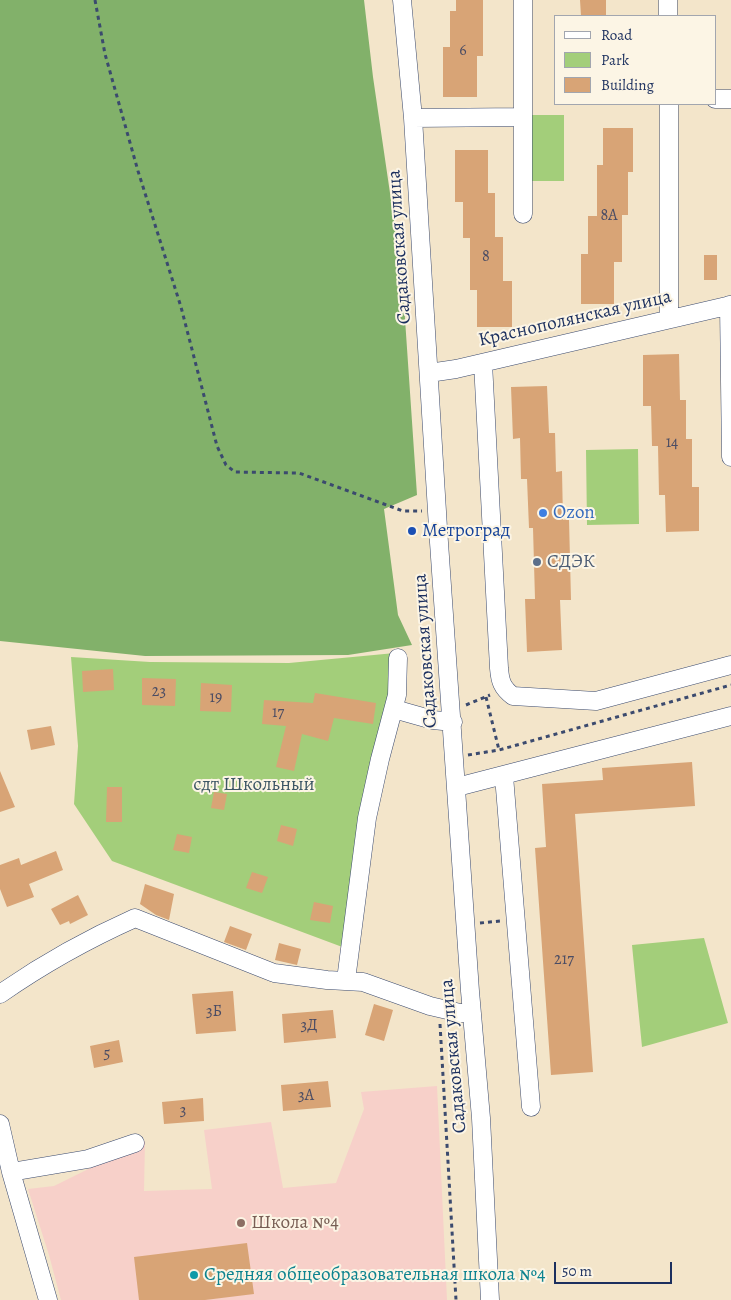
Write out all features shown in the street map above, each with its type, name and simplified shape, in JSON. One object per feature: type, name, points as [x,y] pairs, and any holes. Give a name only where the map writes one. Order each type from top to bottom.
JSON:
[{"type":"street","name":"Садаковская улица","points":[[402,0],[414,118],[438,511],[472,1013],[481,1118],[490,1300]]},
{"type":"street","points":[[523,0],[523,214]]},
{"type":"street","points":[[668,0],[668,15]]},
{"type":"street","points":[[716,99],[731,99]]},
{"type":"street","points":[[668,105],[669,319]]},
{"type":"street","points":[[414,118],[523,117]]},
{"type":"street","points":[[730,305],[731,457]]},
{"type":"street","name":"Краснополянская улица","points":[[429,373],[730,305]]},
{"type":"street","points":[[483,362],[499,668],[502,686],[506,691],[513,696],[596,701],[731,665]]},
{"type":"street","points":[[346,980],[367,818],[397,695],[398,658]]},
{"type":"street","points":[[394,709],[432,720],[452,716]]},
{"type":"street","points":[[457,787],[731,716]]},
{"type":"street","points":[[504,776],[531,1107]]},
{"type":"street","points":[[0,994],[28,974],[94,937],[135,918],[274,973],[327,980],[363,982],[439,1008],[460,1013],[472,1013]]},
{"type":"street","points":[[0,1124],[19,1204],[48,1300]]},
{"type":"street","points":[[11,1172],[88,1159],[135,1143]]},
{"type":"street","points":[[40,1300],[43,1280]]},
{"type":"path","points":[[95,0],[105,54],[135,162],[181,307],[217,446],[226,465],[235,472],[299,473],[403,511],[438,511]]},
{"type":"path","points":[[455,756],[499,750],[731,685]]},
{"type":"path","points":[[452,716],[486,697],[499,750]]},
{"type":"path","points":[[477,923],[516,920]]},
{"type":"path","points":[[439,1008],[456,1300]]},
{"type":"shaded area","name":"Школа №4","points":[[437,1086],[447,1300],[61,1300],[28,1189],[54,1186],[145,1141],[144,1191],[212,1189],[204,1130],[271,1122],[283,1188],[336,1183],[364,1109],[361,1092]]},
{"type":"green space","points":[[0,0],[364,0],[373,77],[402,275],[417,495],[384,509],[398,615],[412,645],[348,655],[145,656],[0,641]]},
{"type":"green space","points":[[531,115],[564,115],[564,181],[531,181]]},
{"type":"green space","points":[[638,449],[639,524],[587,525],[586,450]]},
{"type":"green space","name":"сдт Школьный","points":[[395,653],[353,951],[112,861],[74,804],[78,746],[71,657],[150,662],[289,663]]},
{"type":"green space","points":[[704,938],[728,1023],[642,1047],[632,945]]},
{"type":"building","points":[[456,0],[483,0],[483,56],[477,56],[477,97],[443,97],[443,47],[450,47],[450,11],[456,11]]},
{"type":"building","points":[[580,0],[606,0],[606,15],[581,15]]},
{"type":"building","points":[[603,128],[633,128],[633,172],[628,172],[628,215],[622,215],[622,262],[614,262],[614,304],[581,304],[581,254],[588,254],[588,216],[597,216],[597,165],[603,165]]},
{"type":"building","points":[[455,150],[488,150],[488,193],[495,193],[495,237],[503,237],[503,281],[512,281],[512,327],[477,327],[477,290],[470,290],[470,238],[463,238],[463,202],[455,202]]},
{"type":"building","points":[[704,255],[717,255],[717,280],[704,280]]},
{"type":"building","points":[[679,354],[680,400],[686,400],[686,439],[692,439],[692,487],[699,487],[699,531],[666,532],[665,495],[659,495],[658,446],[652,446],[651,406],[643,406],[643,355]]},
{"type":"building","points":[[547,386],[549,433],[555,433],[556,472],[562,471],[563,520],[569,519],[571,600],[560,600],[562,650],[527,652],[525,599],[535,599],[533,528],[529,528],[527,479],[521,479],[520,438],[513,439],[511,387]]},
{"type":"building","points":[[113,669],[114,690],[83,692],[82,671]]},
{"type":"building","points":[[142,678],[176,679],[175,706],[142,705]]},
{"type":"building","points":[[201,683],[232,685],[231,712],[200,711]]},
{"type":"building","points":[[315,693],[376,703],[373,724],[334,718],[328,741],[302,734],[294,771],[276,767],[286,726],[262,724],[264,700],[313,703]]},
{"type":"building","points":[[51,726],[55,745],[31,750],[27,730]]},
{"type":"building","points":[[692,762],[695,806],[575,814],[593,1072],[551,1075],[535,848],[546,847],[542,784],[603,780],[602,768]]},
{"type":"building","points":[[0,771],[15,807],[0,812]]},
{"type":"building","points":[[107,787],[122,787],[122,822],[106,822]]},
{"type":"building","points":[[214,792],[227,794],[224,810],[211,808]]},
{"type":"building","points":[[281,825],[297,829],[293,846],[277,841]]},
{"type":"building","points":[[177,834],[192,837],[189,853],[173,850]]},
{"type":"building","points":[[56,851],[63,870],[29,884],[34,897],[7,907],[0,889],[0,865],[19,858],[21,865]]},
{"type":"building","points":[[252,872],[268,877],[262,893],[246,888]]},
{"type":"building","points":[[145,884],[174,894],[169,920],[156,915],[140,904]]},
{"type":"building","points":[[78,895],[88,915],[70,924],[69,921],[60,925],[51,909]]},
{"type":"building","points":[[314,902],[333,906],[330,923],[310,920]]},
{"type":"building","points":[[230,926],[252,934],[246,950],[224,942]]},
{"type":"building","points":[[279,943],[301,949],[297,965],[275,960]]},
{"type":"building","points":[[233,991],[236,1031],[196,1034],[192,994]]},
{"type":"building","points":[[374,1004],[393,1010],[384,1041],[365,1035]]},
{"type":"building","points":[[333,1010],[336,1038],[284,1043],[282,1014]]},
{"type":"building","points":[[119,1040],[123,1062],[94,1068],[90,1046]]},
{"type":"building","points":[[328,1081],[331,1107],[283,1111],[281,1085]]},
{"type":"building","points":[[203,1098],[204,1121],[164,1124],[162,1102]]},
{"type":"building","name":"Средняя общеобразовательная школа №4","points":[[247,1243],[254,1294],[205,1300],[139,1300],[134,1257]]},
{"type":"place","name":"Ozon","points":[[543,513]]},
{"type":"place","name":"Метроград","points":[[412,531]]},
{"type":"place","name":"СДЭК","points":[[537,562]]},
{"type":"place","name":"Школа №4","points":[[241,1223]]},
{"type":"place","name":"Средняя общеобразовательная школа №4","points":[[194,1275]]}]
